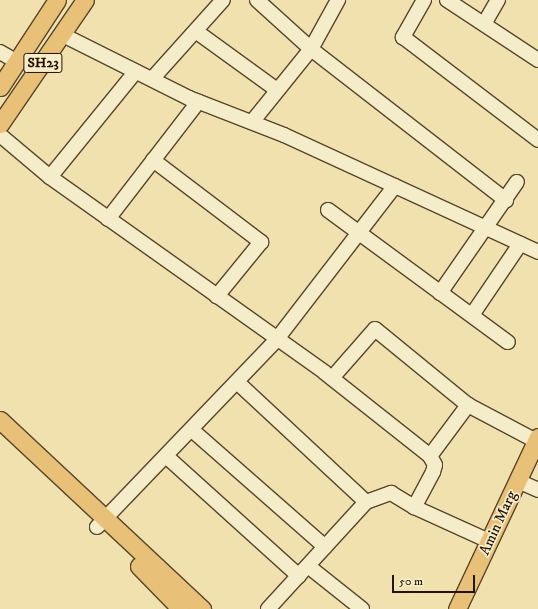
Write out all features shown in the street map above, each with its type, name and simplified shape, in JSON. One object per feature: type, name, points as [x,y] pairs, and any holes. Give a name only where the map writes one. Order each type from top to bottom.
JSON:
[{"type":"main road","name":"SH23","points":[[0,87],[57,0]]},
{"type":"main road","name":"SH23","points":[[0,124],[63,35],[84,0]]},
{"type":"main road","points":[[0,420],[101,523],[181,609]]},
{"type":"main road","points":[[0,434],[202,609]]},
{"type":"main road","name":"Amin Marg","points":[[457,609],[537,439]]},
{"type":"street","points":[[152,79],[197,32],[223,0]]},
{"type":"street","points":[[257,0],[311,49],[506,200]]},
{"type":"street","points":[[252,122],[311,49],[338,0]]},
{"type":"street","points":[[424,0],[403,37],[538,140]]},
{"type":"street","points":[[447,0],[538,60]]},
{"type":"street","points":[[484,24],[498,0]]},
{"type":"street","points":[[197,32],[277,90]]},
{"type":"street","points":[[63,35],[198,102],[252,122],[538,252]]},
{"type":"street","points":[[0,52],[17,62]]},
{"type":"street","points":[[50,177],[136,71]]},
{"type":"street","points":[[108,218],[198,102]]},
{"type":"street","points":[[0,135],[50,177],[332,378],[430,456],[435,465],[433,472],[414,507]]},
{"type":"street","points":[[154,160],[261,242],[217,296]]},
{"type":"street","points":[[440,293],[506,200],[517,182]]},
{"type":"street","points":[[101,523],[238,382],[277,339],[395,186]]},
{"type":"street","points":[[328,210],[358,234],[508,342]]},
{"type":"street","points":[[472,315],[520,244]]},
{"type":"street","points":[[332,378],[375,329],[468,405],[537,439]]},
{"type":"street","points":[[238,382],[366,502]]},
{"type":"street","points":[[430,456],[468,405]]},
{"type":"street","points":[[192,430],[325,547]]},
{"type":"street","points":[[166,456],[303,571],[362,609]]},
{"type":"street","points":[[518,481],[538,490]]},
{"type":"street","points":[[268,609],[366,502],[391,493],[414,507],[489,541]]}]
